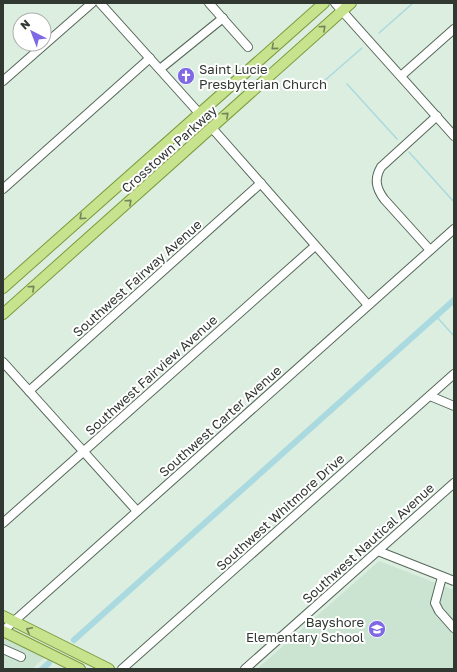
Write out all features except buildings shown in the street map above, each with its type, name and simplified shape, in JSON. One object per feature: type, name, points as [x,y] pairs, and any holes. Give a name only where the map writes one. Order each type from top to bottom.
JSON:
[{"type":"main road","name":"Crosstown Parkway","points":[[3,288],[324,3]]},
{"type":"main road","name":"Crosstown Parkway","points":[[3,314],[212,128],[339,7],[350,3]]},
{"type":"main road","points":[[3,616],[109,669]]},
{"type":"main road","points":[[3,631],[80,669]]},
{"type":"street","points":[[3,81],[92,3]]},
{"type":"street","points":[[100,3],[199,113]]},
{"type":"street","points":[[209,3],[248,47]]},
{"type":"street","points":[[339,7],[454,136]]},
{"type":"street","points":[[160,69],[222,18]]},
{"type":"street","points":[[401,76],[454,29]]},
{"type":"street","points":[[3,189],[150,58]]},
{"type":"street","points":[[430,250],[384,199],[378,190],[376,182],[377,173],[381,167],[436,116]]},
{"type":"street","points":[[212,128],[368,305]]},
{"type":"street","name":"Southwest Fairway Avenue","points":[[29,391],[261,183]]},
{"type":"street","name":"Southwest Carter Avenue","points":[[3,631],[454,229]]},
{"type":"street","name":"Southwest Fairview Avenue","points":[[3,523],[82,451],[315,246]]},
{"type":"street","points":[[3,362],[137,511]]},
{"type":"street","name":"Southwest Whitmore Drive","points":[[122,669],[454,374]]},
{"type":"street","points":[[430,396],[454,406]]},
{"type":"street","name":"Southwest Nautical Avenue","points":[[245,669],[454,482]]},
{"type":"street","points":[[446,490],[454,494]]},
{"type":"street","points":[[378,551],[454,581]]},
{"type":"street","points":[[442,577],[435,603],[439,611],[454,628]]},
{"type":"street","points":[[3,649],[21,657]]},
{"type":"shaded area","name":"Bayshore Elementary School","points":[[379,561],[454,590],[454,669],[257,669]]},
{"type":"shaded area","points":[[3,636],[46,656],[32,669],[3,669]]},
{"type":"waterway","points":[[379,33],[413,3]]},
{"type":"waterway","points":[[323,82],[362,48]]},
{"type":"waterway","points":[[347,84],[397,139]]},
{"type":"waterway","points":[[409,152],[454,202]]},
{"type":"waterway","points":[[74,640],[454,300]]},
{"type":"waterway","points":[[436,316],[454,336]]},
{"type":"waterway","points":[[42,669],[49,663]]},
{"type":"place","name":"Saint Lucie Presbyterian Church","points":[[186,76]]},
{"type":"place","name":"Bayshore Elementary School","points":[[377,629]]}]
